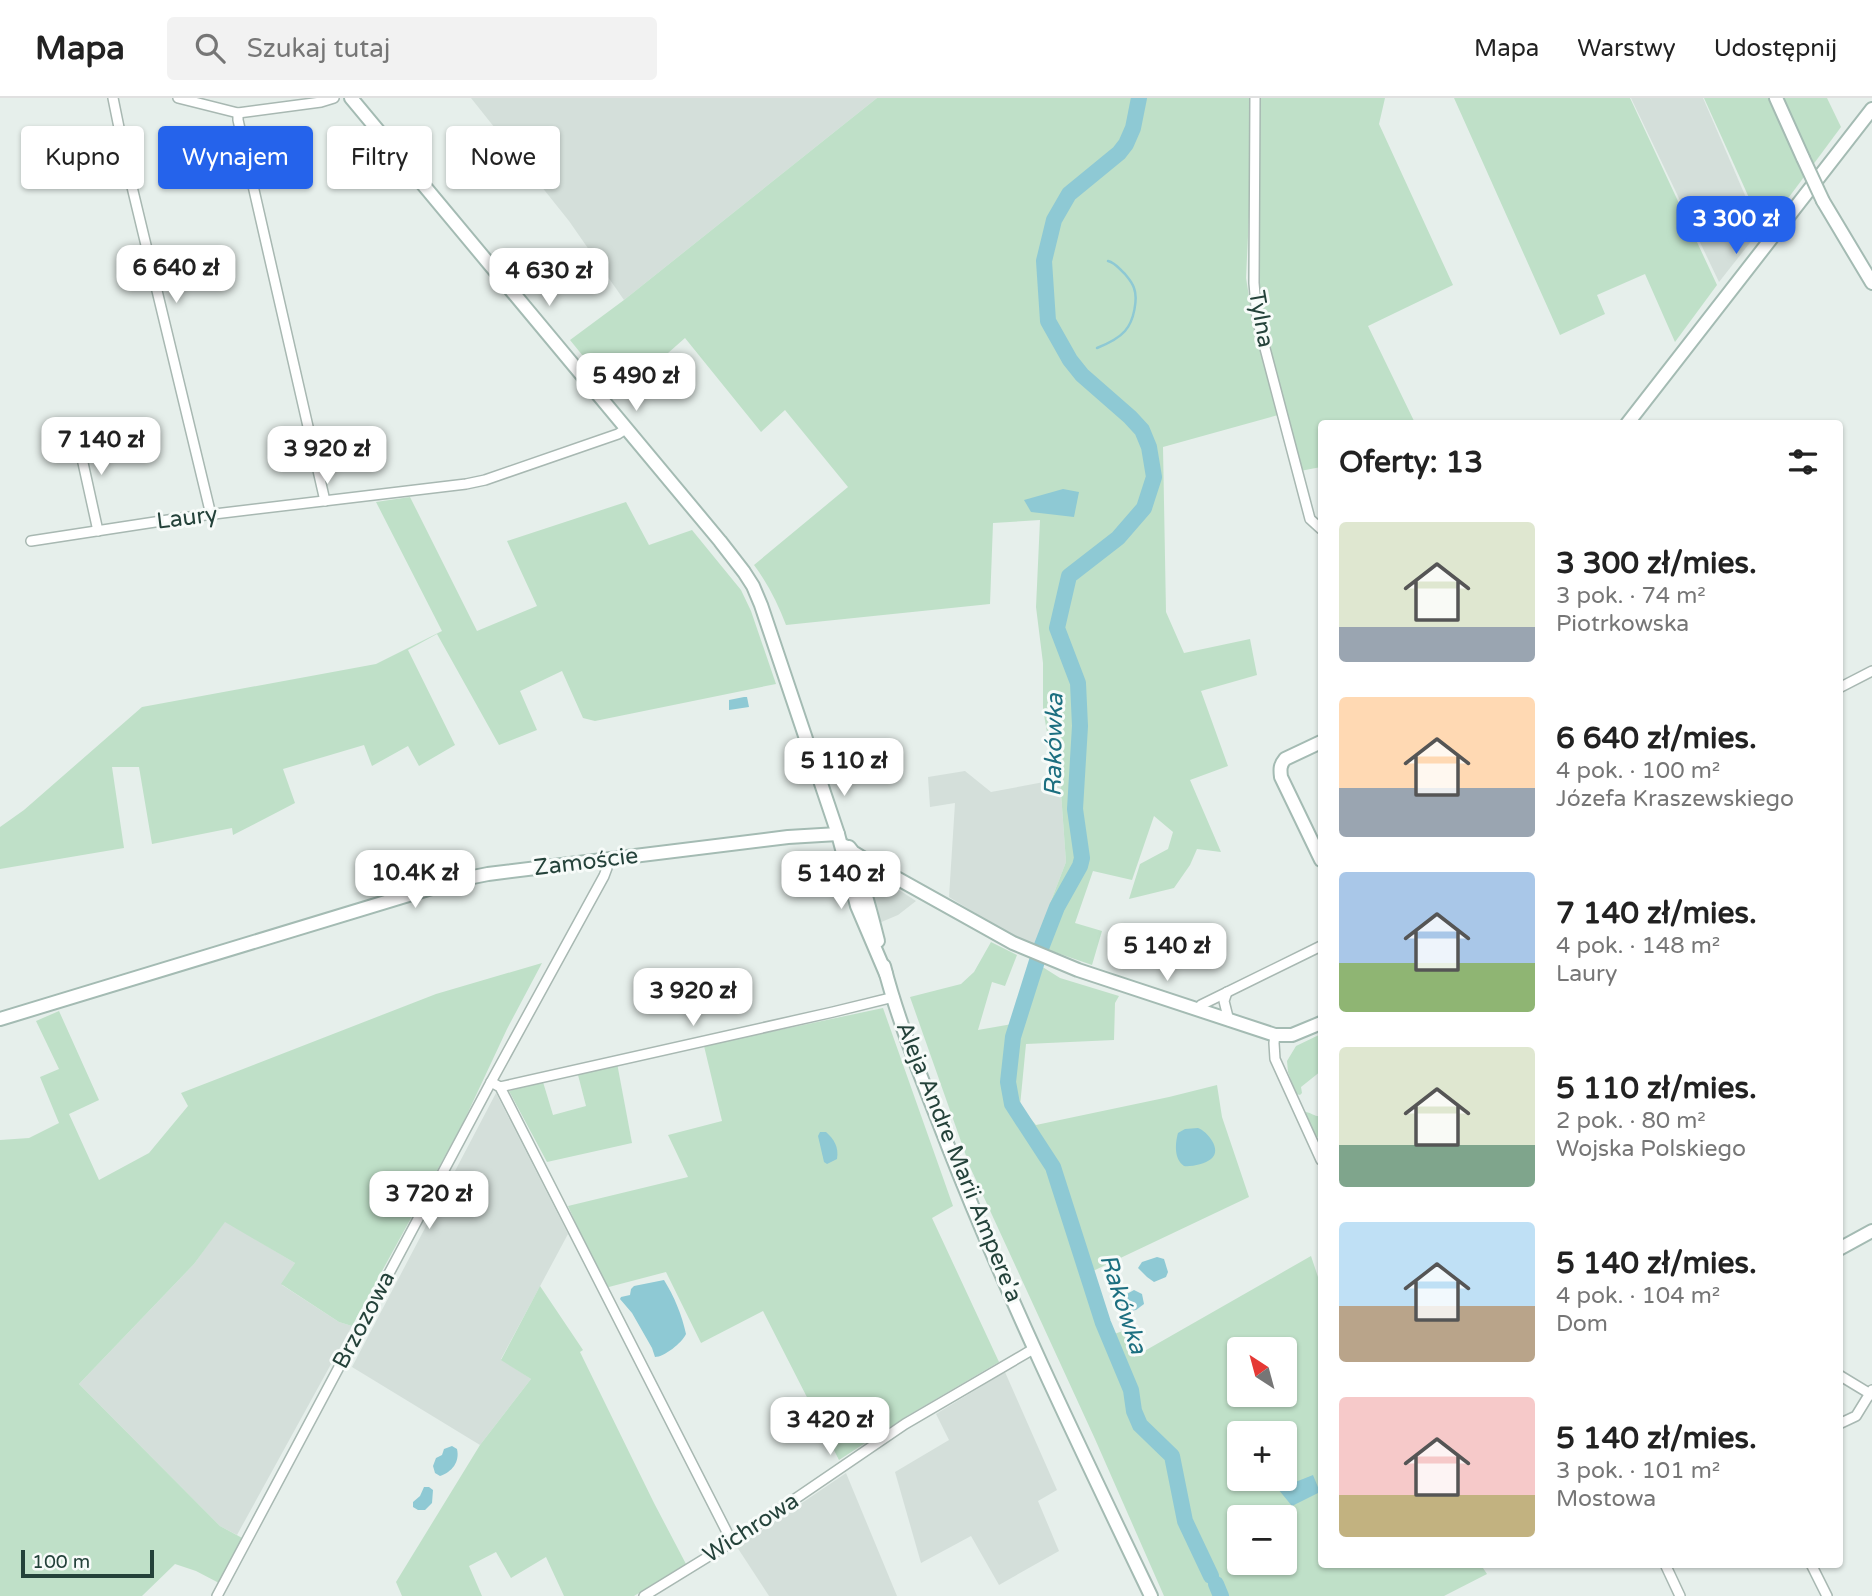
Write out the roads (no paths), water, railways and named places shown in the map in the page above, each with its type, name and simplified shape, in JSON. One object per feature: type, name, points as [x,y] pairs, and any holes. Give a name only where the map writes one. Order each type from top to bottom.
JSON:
[{"type":"street","points":[[113,98],[211,515]]},
{"type":"street","points":[[178,98],[238,113],[334,98]]},
{"type":"street","points":[[351,98],[627,428],[720,541],[753,586],[838,834],[853,852],[997,936],[1050,959],[1275,1035],[1292,1035],[1318,1024]]},
{"type":"street","name":"Tylna","points":[[1255,98],[1254,283],[1257,318],[1310,519],[1318,526]]},
{"type":"street","points":[[1776,98],[1824,201],[1872,283]]},
{"type":"street","points":[[1630,420],[1872,109]]},
{"type":"street","points":[[238,113],[325,501]]},
{"type":"street","name":"Laury","points":[[31,541],[211,515],[466,484],[618,435],[627,428]]},
{"type":"street","points":[[76,431],[98,531]]},
{"type":"street","points":[[1843,686],[1872,671]]},
{"type":"street","points":[[1318,743],[1285,759],[1280,770],[1318,854]]},
{"type":"street","name":"Zamoście","points":[[0,1019],[458,880],[788,837],[838,834]]},
{"type":"street","name":"Aleja Andre Marii Ampere'a","points":[[838,834],[852,858],[859,878],[886,974]]},
{"type":"street","name":"Aleja Andre Marii Ampere'a","points":[[838,834],[857,906],[886,974],[967,1195],[1151,1596]]},
{"type":"street","name":"Brzozowa","points":[[217,1596],[496,1084],[604,876],[607,859]]},
{"type":"street","points":[[859,878],[865,868],[876,866]]},
{"type":"street","points":[[1197,1010],[1201,1005],[1318,947]]},
{"type":"street","points":[[1227,992],[1224,1001],[1229,1021]]},
{"type":"street","points":[[732,1542],[496,1084],[821,1015],[894,996]]},
{"type":"street","points":[[1275,1035],[1275,1059],[1318,1152]]},
{"type":"street","points":[[1843,1247],[1872,1231]]},
{"type":"street","name":"Wichrowa","points":[[643,1596],[732,1542],[905,1424],[1035,1348]]},
{"type":"street","points":[[1843,1377],[1871,1393],[1856,1416],[1843,1422]]},
{"type":"street","points":[[1667,1568],[1680,1596]]},
{"type":"street","points":[[1813,1568],[1827,1596]]},
{"type":"water","points":[[1063,489],[1079,492],[1074,517],[1031,512],[1024,500]]},
{"type":"water","points":[[747,697],[749,707],[729,710],[729,700]]},
{"type":"water","points":[[1198,1128],[1206,1133],[1215,1146],[1214,1155],[1202,1164],[1184,1166],[1177,1155],[1178,1133],[1185,1129]]},
{"type":"water","points":[[820,1132],[826,1132],[837,1147],[837,1159],[827,1164],[824,1162],[818,1136]]},
{"type":"water","points":[[1157,1257],[1164,1259],[1168,1272],[1166,1277],[1154,1282],[1138,1268],[1142,1262]]},
{"type":"water","points":[[664,1280],[677,1306],[686,1334],[672,1349],[655,1357],[632,1313],[620,1299],[630,1295],[634,1286]]},
{"type":"water","points":[[1134,1290],[1142,1294],[1144,1304],[1136,1310],[1125,1312],[1121,1299]]},
{"type":"water","points":[[452,1446],[457,1449],[456,1462],[448,1472],[440,1476],[435,1473],[433,1466],[436,1458],[442,1455],[444,1449]]},
{"type":"water","points":[[1313,1475],[1318,1493],[1291,1505],[1280,1491],[1297,1491],[1297,1481]]},
{"type":"water","points":[[424,1487],[433,1490],[432,1503],[425,1510],[418,1510],[413,1507],[413,1502]]},
{"type":"waterway","name":"Rakówka","points":[[1041,948],[1057,907],[1082,858],[1075,809],[1080,726],[1078,683],[1057,628],[1069,576],[1118,538],[1144,508],[1154,477],[1149,447],[1142,430],[1082,375],[1070,360],[1048,321],[1044,261],[1054,220],[1069,194],[1119,153],[1126,144],[1133,128],[1139,98]]},
{"type":"waterway","points":[[1097,348],[1116,339],[1125,331],[1131,322],[1135,304],[1131,282],[1117,266],[1108,261]]},
{"type":"waterway","name":"Rakówka","points":[[1037,961],[1013,1037],[1008,1082],[1012,1104],[1053,1167],[1103,1323],[1131,1390],[1134,1411],[1140,1425],[1172,1456],[1185,1521],[1211,1576]]},
{"type":"waterway","name":"Rakówka","points":[[1216,1584],[1221,1596]]}]
